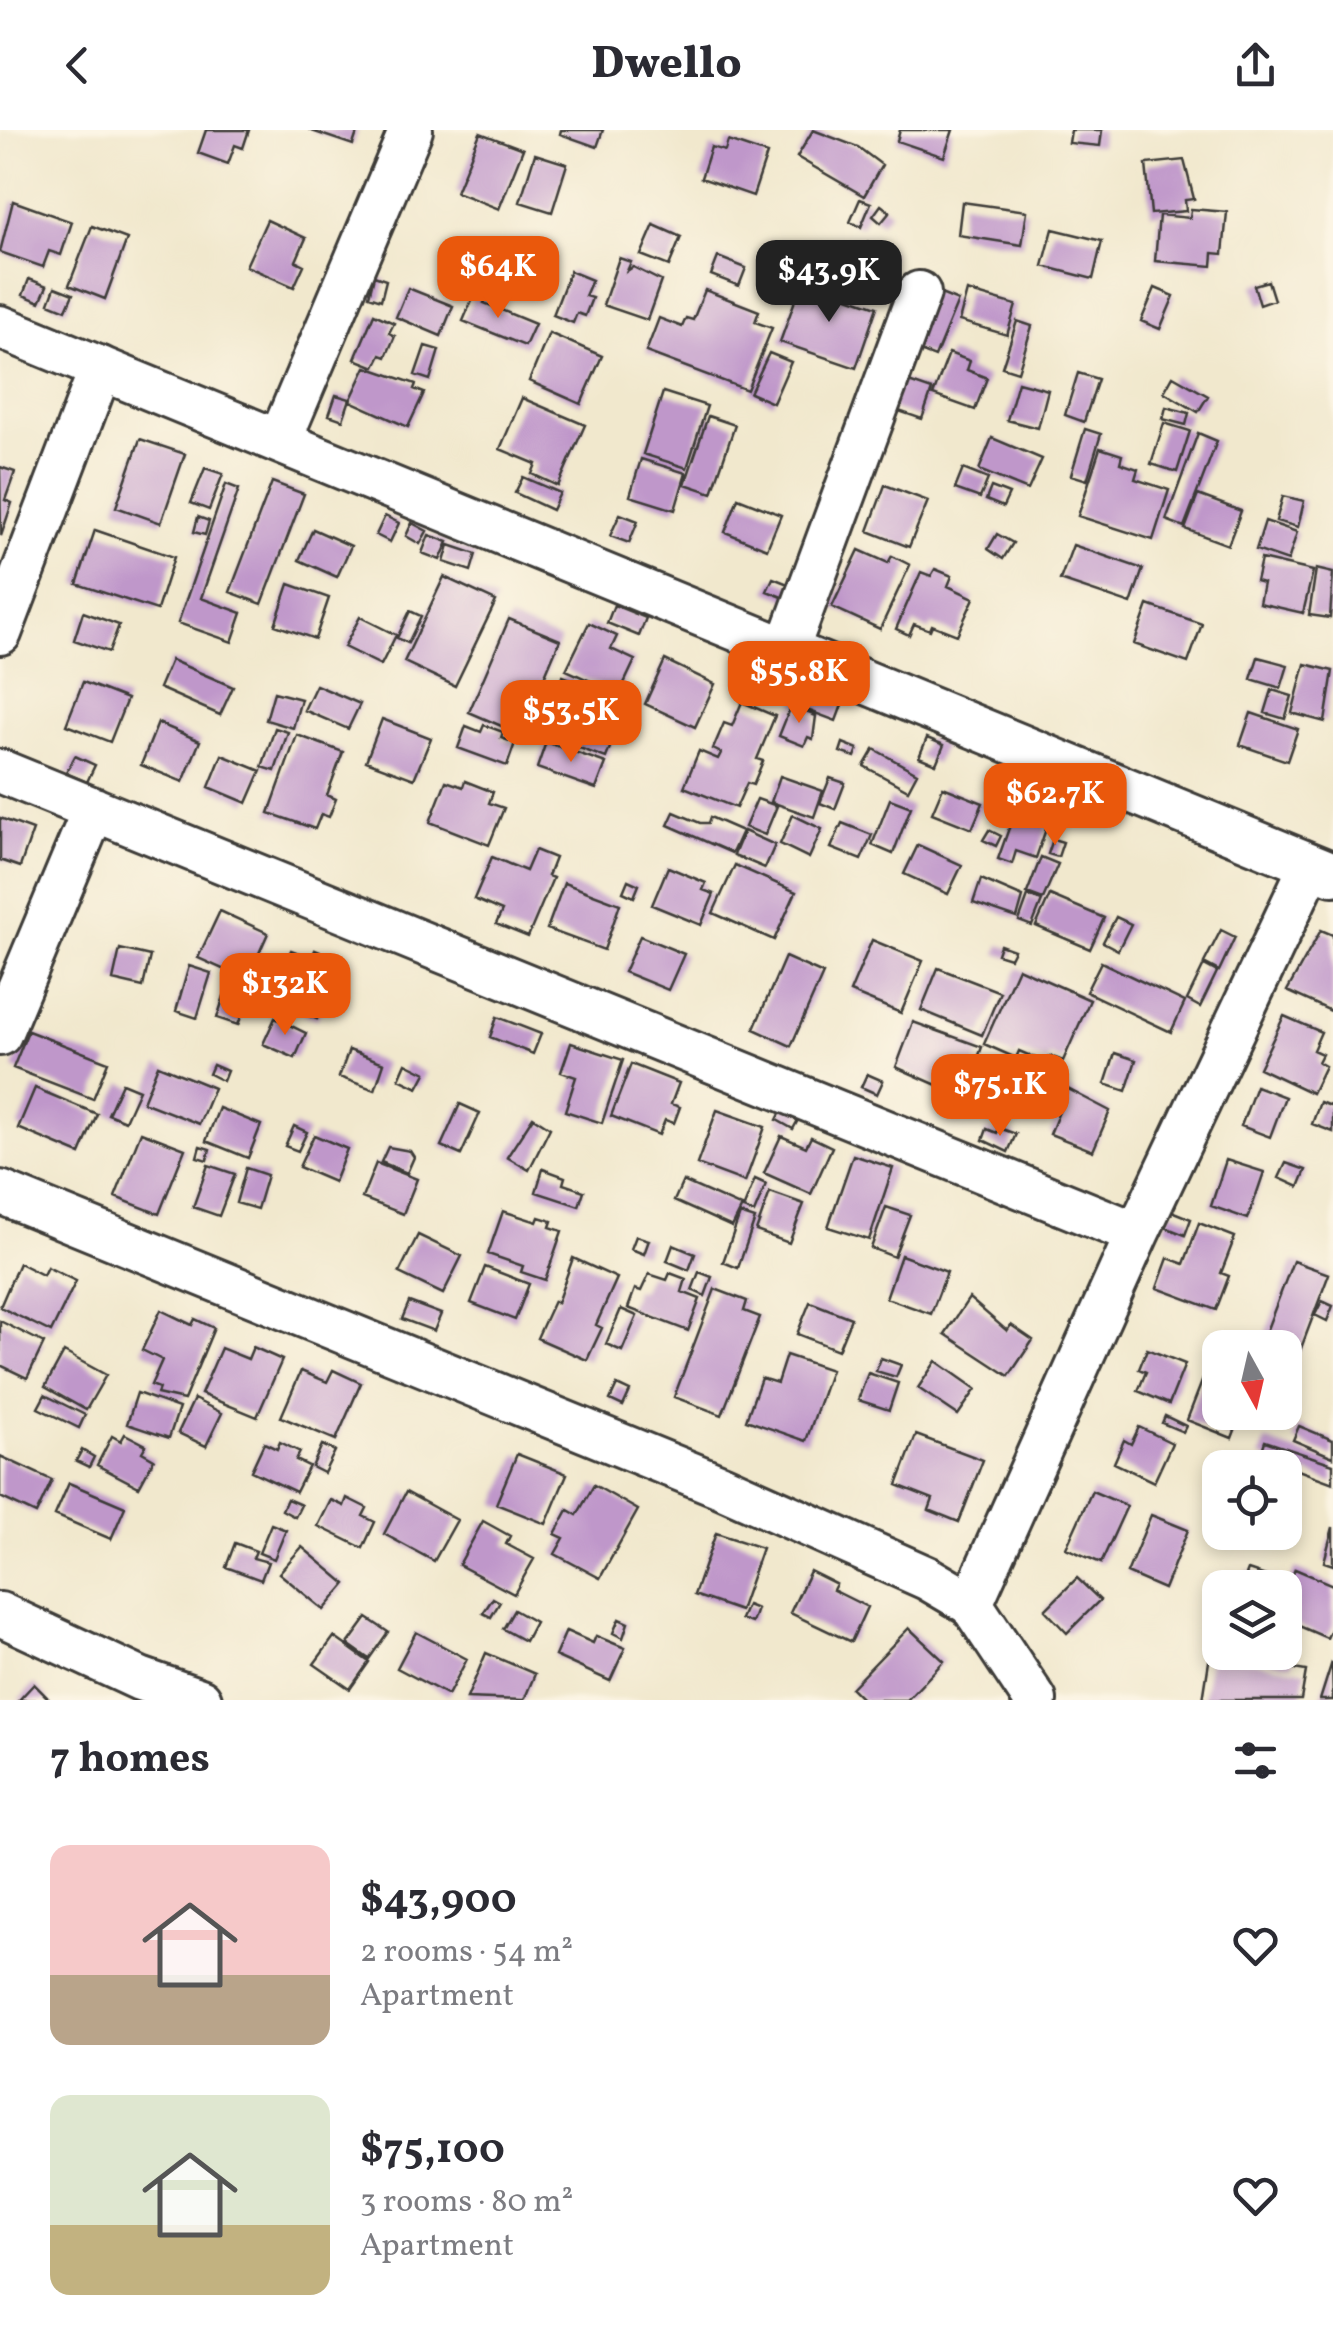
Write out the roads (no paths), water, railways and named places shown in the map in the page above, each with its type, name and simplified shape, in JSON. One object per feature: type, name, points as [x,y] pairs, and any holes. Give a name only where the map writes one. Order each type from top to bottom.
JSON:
[{"type":"street","points":[[280,440],[411,130]]},
{"type":"street","points":[[787,650],[918,293]]},
{"type":"street","points":[[0,327],[1322,869],[1137,1234],[971,1604]]},
{"type":"street","points":[[0,633],[102,368]]},
{"type":"street","points":[[0,771],[1137,1234]]},
{"type":"street","points":[[0,1034],[94,809]]},
{"type":"street","points":[[0,1192],[721,1486],[926,1578],[971,1604],[1034,1700]]},
{"type":"street","points":[[0,1614],[140,1679],[200,1700]]}]
